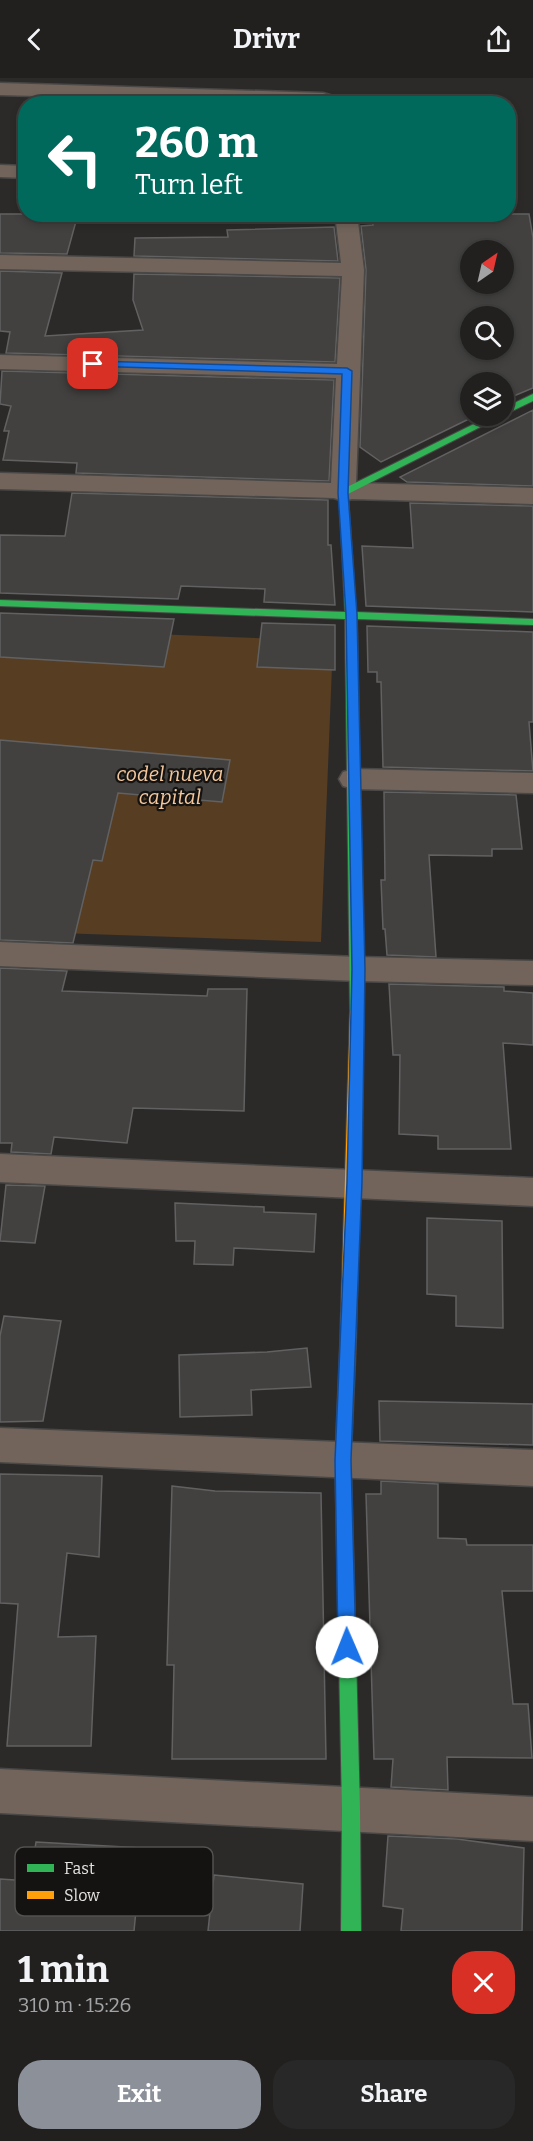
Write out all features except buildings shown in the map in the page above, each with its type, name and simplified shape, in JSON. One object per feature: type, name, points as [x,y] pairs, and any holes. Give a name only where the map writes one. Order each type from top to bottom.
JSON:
[{"type":"street","points":[[318,78],[322,96]]},
{"type":"street","points":[[0,89],[188,96]]},
{"type":"street","points":[[0,171],[18,172]]},
{"type":"street","points":[[347,222],[353,270],[343,493],[351,614],[358,969],[354,1182],[343,1460],[351,1810],[351,1931]]},
{"type":"street","points":[[0,261],[353,270]]},
{"type":"street","points":[[0,362],[347,371]]},
{"type":"street","points":[[514,407],[533,397]]},
{"type":"street","points":[[343,493],[477,426]]},
{"type":"street","points":[[0,481],[343,493],[533,496]]},
{"type":"street","points":[[0,603],[533,622]]},
{"type":"street","points":[[354,779],[533,783]]},
{"type":"street","points":[[0,954],[358,969],[533,973]]},
{"type":"street","points":[[0,1168],[354,1182],[533,1192]]},
{"type":"street","points":[[0,1445],[533,1468]]},
{"type":"street","points":[[0,1791],[533,1819]]},
{"type":"green space","name":"codel nueva capital","points":[[0,628],[333,641],[321,942],[0,931]]},
{"type":"traffic: fast","points":[[514,407],[533,397]]},
{"type":"traffic: fast","points":[[357,1011],[351,614],[343,493],[477,426]]},
{"type":"traffic: fast","points":[[0,603],[533,622]]},
{"type":"traffic: fast","points":[[348,1344],[343,1460],[351,1810],[351,1931]]},
{"type":"traffic: slow","points":[[348,1344],[357,1011]]},
{"type":"route","points":[[93,364],[347,371],[343,493],[351,614],[358,969],[354,1182],[343,1460],[347,1647]]}]
